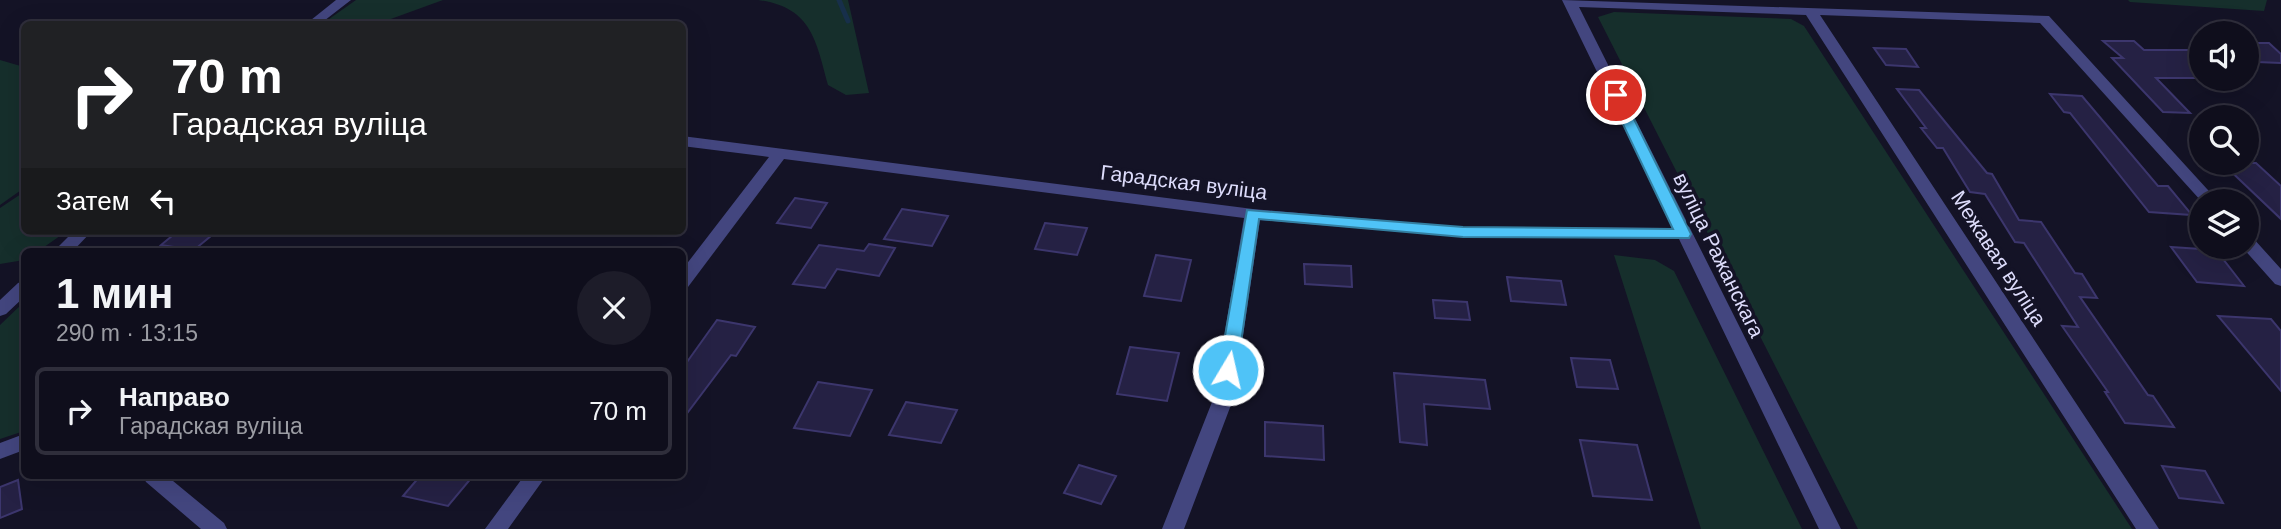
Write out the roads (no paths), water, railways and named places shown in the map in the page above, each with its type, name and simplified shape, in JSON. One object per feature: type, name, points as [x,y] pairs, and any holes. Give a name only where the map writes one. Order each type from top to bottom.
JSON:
[{"type":"street","points":[[316,21],[344,0]]},
{"type":"street","points":[[1570,1],[2043,19],[2199,189]]},
{"type":"street","name":"вуліца Ражанскага","points":[[1570,1],[1830,529]]},
{"type":"street","name":"Межавая вуліца","points":[[1811,12],[2148,529]]},
{"type":"street","name":"Гарадская вуліца","points":[[686,142],[1253,214],[1463,232],[1683,234]]},
{"type":"street","points":[[686,278],[779,155]]},
{"type":"street","points":[[1173,529],[1224,397],[1253,214]]},
{"type":"street","points":[[2259,255],[2281,280]]},
{"type":"street","points":[[0,310],[21,290]]},
{"type":"street","points":[[0,451],[21,443]]},
{"type":"street","points":[[157,479],[216,529]]},
{"type":"street","points":[[496,529],[534,479]]},
{"type":"waterway","points":[[839,0],[848,21]]}]
